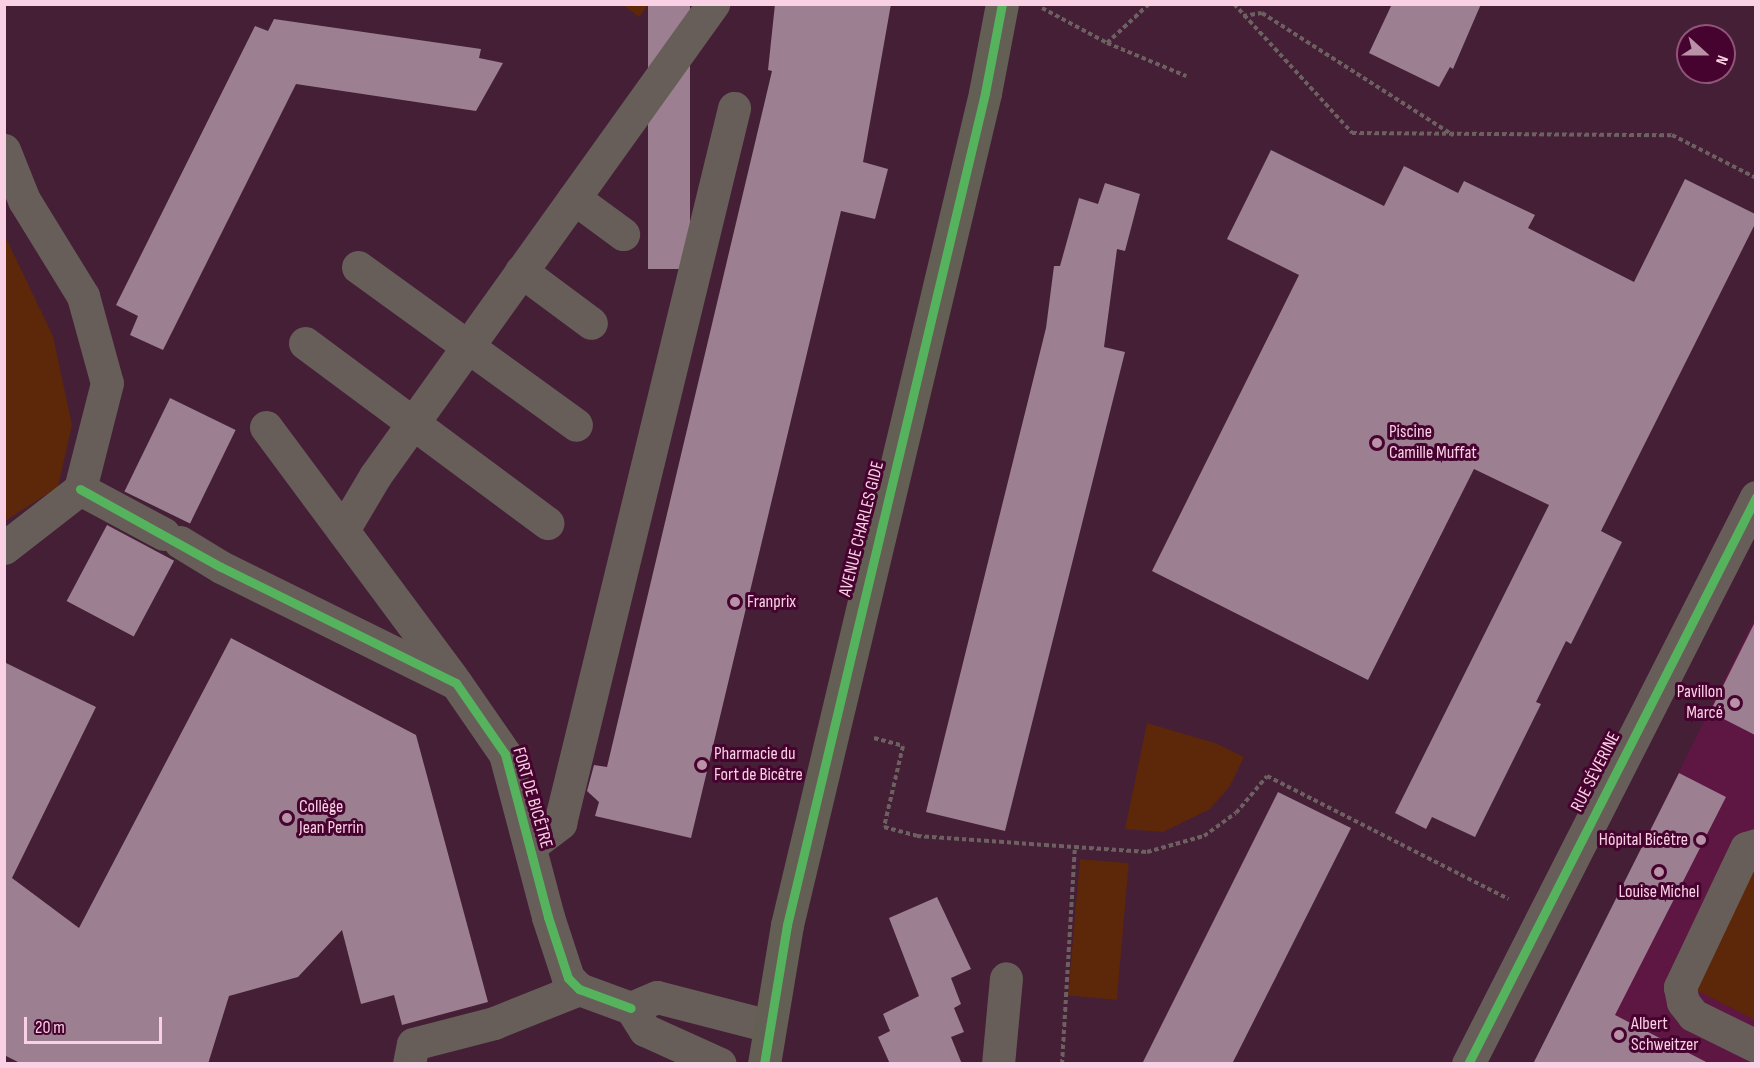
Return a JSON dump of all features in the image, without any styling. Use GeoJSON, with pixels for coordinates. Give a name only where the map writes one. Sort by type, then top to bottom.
{"type":"FeatureCollection","features":[{"type":"Feature","properties":{"kind":"main road","name":"AVENUE CHARLES GIDE"},"geometry":{"type":"LineString","coordinates":[[764,1064],[787,925],[831,727],[982,105],[1002,4]]}},
{"type":"Feature","properties":{"kind":"street"},"geometry":{"type":"LineString","coordinates":[[343,530],[412,424],[713,4]]}},
{"type":"Feature","properties":{"kind":"street"},"geometry":{"type":"LineString","coordinates":[[530,846],[560,823],[734,108]]}},
{"type":"Feature","properties":{"kind":"street"},"geometry":{"type":"LineString","coordinates":[[4,150],[24,200],[82,296],[107,383],[80,489],[4,548]]}},
{"type":"Feature","properties":{"kind":"street"},"geometry":{"type":"LineString","coordinates":[[574,198],[623,234]]}},
{"type":"Feature","properties":{"kind":"street"},"geometry":{"type":"LineString","coordinates":[[358,267],[576,425]]}},
{"type":"Feature","properties":{"kind":"street"},"geometry":{"type":"LineString","coordinates":[[521,271],[591,323]]}},
{"type":"Feature","properties":{"kind":"street"},"geometry":{"type":"LineString","coordinates":[[305,343],[548,523]]}},
{"type":"Feature","properties":{"kind":"street"},"geometry":{"type":"LineString","coordinates":[[266,427],[456,682]]}},
{"type":"Feature","properties":{"kind":"street","name":"FORT DE BICÊTRE"},"geometry":{"type":"LineString","coordinates":[[80,489],[221,567],[456,682],[505,754],[562,965],[579,989]]}},
{"type":"Feature","properties":{"kind":"street","name":"RUE SÉVERINE"},"geometry":{"type":"LineString","coordinates":[[1468,1064],[1541,915],[1755,497]]}},
{"type":"Feature","properties":{"kind":"street"},"geometry":{"type":"LineString","coordinates":[[1755,845],[1746,848],[1680,987],[1683,1002],[1693,1015],[1755,1046]]}},
{"type":"Feature","properties":{"kind":"street"},"geometry":{"type":"LineString","coordinates":[[998,1064],[1006,978]]}},
{"type":"Feature","properties":{"kind":"street"},"geometry":{"type":"LineString","coordinates":[[409,1064],[413,1044],[494,1023],[579,989],[631,1008],[645,1030],[720,1064]]}},
{"type":"Feature","properties":{"kind":"street"},"geometry":{"type":"LineString","coordinates":[[631,1008],[657,997],[769,1026]]}},
{"type":"Feature","properties":{"kind":"path"},"geometry":{"type":"LineString","coordinates":[[1035,4],[1107,43],[1186,76]]}},
{"type":"Feature","properties":{"kind":"path"},"geometry":{"type":"LineString","coordinates":[[1107,43],[1149,4]]}},
{"type":"Feature","properties":{"kind":"path"},"geometry":{"type":"LineString","coordinates":[[1234,4],[1352,133],[1454,136],[1672,135],[1755,178]]}},
{"type":"Feature","properties":{"kind":"path"},"geometry":{"type":"LineString","coordinates":[[1243,16],[1262,13],[1454,136]]}},
{"type":"Feature","properties":{"kind":"path"},"geometry":{"type":"LineString","coordinates":[[831,727],[903,746],[884,827],[917,836],[1148,852],[1186,844],[1204,836],[1236,813],[1267,776],[1541,915]]}},
{"type":"Feature","properties":{"kind":"path"},"geometry":{"type":"LineString","coordinates":[[1062,1064],[1075,848]]}},
{"type":"Feature","properties":{"kind":"shaded area"},"geometry":{"type":"Polygon","coordinates":[[[623,5],[648,5],[639,17],[623,5]]]}},
{"type":"Feature","properties":{"kind":"shaded area"},"geometry":{"type":"Polygon","coordinates":[[[4,234],[53,336],[72,425],[58,487],[5,521],[4,234]]]}},
{"type":"Feature","properties":{"kind":"shaded area","name":"Hôpital Bicêtre"},"geometry":{"type":"Polygon","coordinates":[[[1755,617],[1755,1063],[1536,1063],[1755,617]]]}},
{"type":"Feature","properties":{"kind":"shaded area"},"geometry":{"type":"Polygon","coordinates":[[[1147,723],[1215,743],[1244,757],[1230,786],[1210,809],[1163,832],[1125,829],[1147,723]]]}},
{"type":"Feature","properties":{"kind":"shaded area"},"geometry":{"type":"Polygon","coordinates":[[[1080,859],[1129,863],[1117,1000],[1068,995],[1080,859]]]}},
{"type":"Feature","properties":{"kind":"shaded area"},"geometry":{"type":"Polygon","coordinates":[[[1755,867],[1755,1020],[1694,989],[1755,867]]]}},
{"type":"Feature","properties":{"kind":"building"},"geometry":{"type":"Polygon","coordinates":[[[648,4],[690,4],[690,269],[648,269],[648,4]]]}},
{"type":"Feature","properties":{"kind":"building"},"geometry":{"type":"Polygon","coordinates":[[[775,4],[891,4],[863,162],[888,169],[875,219],[841,211],[691,838],[595,816],[599,802],[587,791],[594,765],[607,767],[772,71],[768,70],[775,4]]]}},
{"type":"Feature","properties":{"kind":"building"},"geometry":{"type":"Polygon","coordinates":[[[1392,4],[1481,4],[1453,69],[1450,67],[1439,87],[1369,53],[1392,4]]]}},
{"type":"Feature","properties":{"kind":"building"},"geometry":{"type":"Polygon","coordinates":[[[274,19],[481,49],[479,58],[503,63],[476,111],[296,84],[163,350],[130,335],[138,316],[116,305],[255,26],[268,31],[274,19]]]}},
{"type":"Feature","properties":{"kind":"building"},"geometry":{"type":"Polygon","coordinates":[[[1271,150],[1384,206],[1404,166],[1458,193],[1464,181],[1535,215],[1528,228],[1634,282],[1685,179],[1755,214],[1755,224],[1601,531],[1622,542],[1571,644],[1566,641],[1536,702],[1541,704],[1475,837],[1432,817],[1426,829],[1395,813],[1549,505],[1474,469],[1368,680],[1152,571],[1299,275],[1227,239],[1271,150]]]}},
{"type":"Feature","properties":{"kind":"building"},"geometry":{"type":"Polygon","coordinates":[[[1105,183],[1140,194],[1125,251],[1117,249],[1104,347],[1125,352],[1005,831],[926,812],[1046,328],[1054,266],[1060,266],[1079,198],[1098,204],[1105,183]]]}},
{"type":"Feature","properties":{"kind":"building"},"geometry":{"type":"Polygon","coordinates":[[[170,398],[236,430],[190,523],[124,491],[170,398]]]}},
{"type":"Feature","properties":{"kind":"building"},"geometry":{"type":"Polygon","coordinates":[[[107,525],[174,561],[134,637],[67,601],[107,525]]]}},
{"type":"Feature","properties":{"kind":"building"},"geometry":{"type":"Polygon","coordinates":[[[1755,622],[1755,735],[1710,712],[1755,622]]]}},
{"type":"Feature","properties":{"kind":"building","name":"Collège Jean Perrin"},"geometry":{"type":"Polygon","coordinates":[[[231,638],[416,735],[488,1002],[402,1025],[394,995],[361,1004],[342,930],[298,977],[229,996],[208,1064],[22,1064],[4,1055],[4,662],[96,707],[12,878],[79,928],[231,638]]]}},
{"type":"Feature","properties":{"kind":"building","name":"Louise Michel"},"geometry":{"type":"Polygon","coordinates":[[[1679,773],[1726,797],[1615,1015],[1710,1064],[1533,1064],[1679,773]]]}},
{"type":"Feature","properties":{"kind":"building"},"geometry":{"type":"Polygon","coordinates":[[[1278,792],[1351,828],[1232,1064],[1142,1064],[1278,792]]]}},
{"type":"Feature","properties":{"kind":"building"},"geometry":{"type":"Polygon","coordinates":[[[937,897],[971,969],[951,978],[961,1004],[954,1008],[964,1032],[951,1037],[962,1064],[890,1064],[878,1037],[890,1031],[883,1014],[919,996],[889,918],[937,897]]]}},
{"type":"Feature","properties":{"kind":"cycle path"},"geometry":{"type":"LineString","coordinates":[[764,1064],[787,925],[985,93],[1002,4]]}},
{"type":"Feature","properties":{"kind":"cycle path"},"geometry":{"type":"LineString","coordinates":[[80,489],[221,567],[456,683],[505,754],[548,917],[568,978],[579,989],[631,1008]]}},
{"type":"Feature","properties":{"kind":"cycle path"},"geometry":{"type":"LineString","coordinates":[[1468,1064],[1756,497]]}},
{"type":"Feature","properties":{"kind":"place","name":"Piscine Camille Muffat"},"geometry":{"type":"Point","coordinates":[1377,443]}},
{"type":"Feature","properties":{"kind":"place","name":"Franprix"},"geometry":{"type":"Point","coordinates":[735,602]}},
{"type":"Feature","properties":{"kind":"place","name":"Pavillon Marcé"},"geometry":{"type":"Point","coordinates":[1735,703]}},
{"type":"Feature","properties":{"kind":"place","name":"Pharmacie du Fort de Bicêtre"},"geometry":{"type":"Point","coordinates":[702,765]}},
{"type":"Feature","properties":{"kind":"place","name":"Collège Jean Perrin"},"geometry":{"type":"Point","coordinates":[287,818]}},
{"type":"Feature","properties":{"kind":"place","name":"Hôpital Bicêtre"},"geometry":{"type":"Point","coordinates":[1701,840]}},
{"type":"Feature","properties":{"kind":"place","name":"Louise Michel"},"geometry":{"type":"Point","coordinates":[1659,872]}},
{"type":"Feature","properties":{"kind":"place","name":"Albert Schweitzer"},"geometry":{"type":"Point","coordinates":[1619,1035]}}]}
